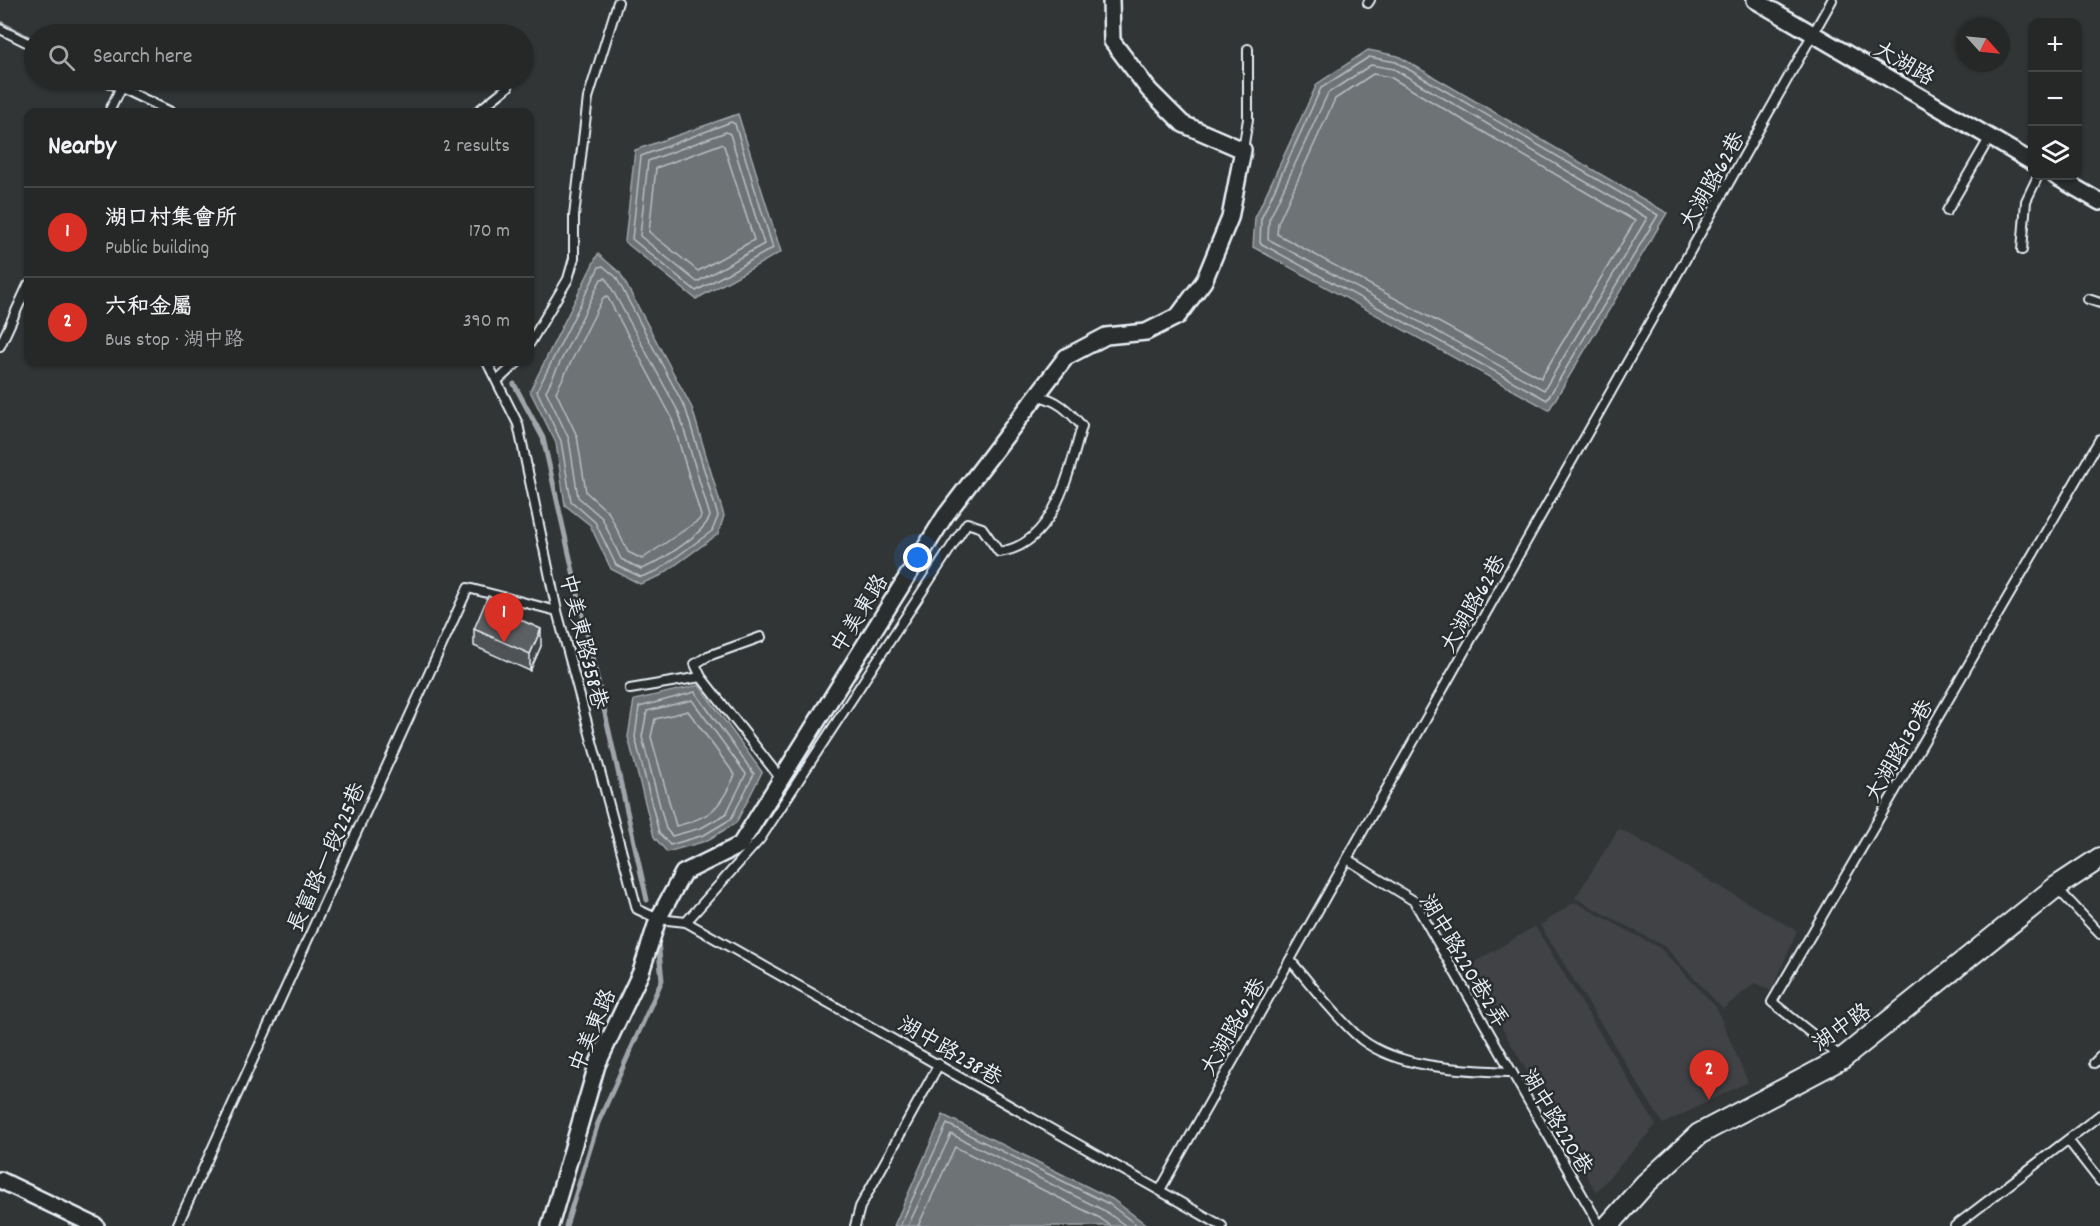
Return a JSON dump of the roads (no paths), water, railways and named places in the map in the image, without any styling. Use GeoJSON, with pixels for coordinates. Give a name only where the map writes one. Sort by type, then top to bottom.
{"type":"FeatureCollection","features":[{"type":"Feature","properties":{"kind":"street"},"geometry":{"type":"LineString","coordinates":[[1111,0],[1112,41],[1149,90],[1183,124],[1243,150]]}},
{"type":"Feature","properties":{"kind":"street","name":"大湖路"},"geometry":{"type":"LineString","coordinates":[[1755,0],[2028,160]]}},
{"type":"Feature","properties":{"kind":"street","name":"中美東路"},"geometry":{"type":"LineString","coordinates":[[550,1226],[597,1065],[641,972],[658,920],[683,873],[740,845],[945,516],[1066,357],[1106,336],[1146,332],[1178,316],[1203,281],[1230,218],[1243,150]]}},
{"type":"Feature","properties":{"kind":"street"},"geometry":{"type":"LineString","coordinates":[[2062,180],[2100,202]]}},
{"type":"Feature","properties":{"kind":"street","name":"湖中路"},"geometry":{"type":"LineString","coordinates":[[1608,1226],[1645,1184],[1699,1134],[1843,1058],[2056,887],[2100,858]]}},
{"type":"Feature","properties":{"kind":"street"},"geometry":{"type":"LineString","coordinates":[[0,1180],[96,1226]]}},
{"type":"Feature","properties":{"kind":"lane","name":"大湖路62巷"},"geometry":{"type":"LineString","coordinates":[[1160,1190],[1832,0]]}},
{"type":"Feature","properties":{"kind":"lane"},"geometry":{"type":"LineString","coordinates":[[534,336],[568,279],[574,258],[574,216],[588,98],[619,1]]}},
{"type":"Feature","properties":{"kind":"lane"},"geometry":{"type":"LineString","coordinates":[[0,29],[24,41]]}},
{"type":"Feature","properties":{"kind":"lane"},"geometry":{"type":"LineString","coordinates":[[1243,150],[1248,119],[1248,50]]}},
{"type":"Feature","properties":{"kind":"lane"},"geometry":{"type":"LineString","coordinates":[[111,108],[120,90]]}},
{"type":"Feature","properties":{"kind":"lane"},"geometry":{"type":"LineString","coordinates":[[127,90],[163,108]]}},
{"type":"Feature","properties":{"kind":"lane"},"geometry":{"type":"LineString","coordinates":[[482,108],[504,90]]}},
{"type":"Feature","properties":{"kind":"lane"},"geometry":{"type":"LineString","coordinates":[[1947,211],[1990,137]]}},
{"type":"Feature","properties":{"kind":"lane"},"geometry":{"type":"LineString","coordinates":[[2022,250],[2026,201],[2036,180]]}},
{"type":"Feature","properties":{"kind":"lane"},"geometry":{"type":"LineString","coordinates":[[0,346],[24,294]]}},
{"type":"Feature","properties":{"kind":"lane"},"geometry":{"type":"LineString","coordinates":[[2088,299],[2100,303]]}},
{"type":"Feature","properties":{"kind":"lane","name":"中美東路358巷"},"geometry":{"type":"LineString","coordinates":[[489,366],[518,424],[557,611],[637,909],[658,920]]}},
{"type":"Feature","properties":{"kind":"lane"},"geometry":{"type":"LineString","coordinates":[[498,380],[514,366]]}},
{"type":"Feature","properties":{"kind":"lane"},"geometry":{"type":"LineString","coordinates":[[686,922],[760,838],[967,523],[982,528],[999,552],[1015,550],[1045,525],[1066,480],[1082,426],[1066,408],[1049,398],[1035,396]]}},
{"type":"Feature","properties":{"kind":"lane","name":"大湖路130巷"},"geometry":{"type":"LineString","coordinates":[[1843,1058],[1772,1002],[2100,439]]}},
{"type":"Feature","properties":{"kind":"lane","name":"長富路一段225巷"},"geometry":{"type":"LineString","coordinates":[[177,1226],[468,588],[557,611]]}},
{"type":"Feature","properties":{"kind":"lane"},"geometry":{"type":"LineString","coordinates":[[761,637],[708,656],[695,664],[701,677],[782,780]]}},
{"type":"Feature","properties":{"kind":"lane"},"geometry":{"type":"LineString","coordinates":[[630,689],[701,677]]}},
{"type":"Feature","properties":{"kind":"lane","name":"湖中路220巷2弄"},"geometry":{"type":"LineString","coordinates":[[1347,859],[1414,901],[1511,1072]]}},
{"type":"Feature","properties":{"kind":"lane"},"geometry":{"type":"LineString","coordinates":[[2056,887],[2100,934]]}},
{"type":"Feature","properties":{"kind":"lane","name":"湖中路238巷"},"geometry":{"type":"LineString","coordinates":[[658,920],[686,922],[1222,1226]]}},
{"type":"Feature","properties":{"kind":"lane","name":"湖中路220巷"},"geometry":{"type":"LineString","coordinates":[[1290,960],[1361,1039],[1390,1054],[1443,1069],[1511,1072],[1600,1226]]}},
{"type":"Feature","properties":{"kind":"lane"},"geometry":{"type":"LineString","coordinates":[[2094,1064],[2100,1057]]}},
{"type":"Feature","properties":{"kind":"lane"},"geometry":{"type":"LineString","coordinates":[[855,1226],[860,1207],[939,1064]]}},
{"type":"Feature","properties":{"kind":"lane"},"geometry":{"type":"LineString","coordinates":[[1955,1226],[2100,1115]]}},
{"type":"Feature","properties":{"kind":"lane"},"geometry":{"type":"LineString","coordinates":[[2068,1140],[2100,1181]]}},
{"type":"Feature","properties":{"kind":"water"},"geometry":{"type":"Polygon","coordinates":[[[1368,50],[1398,56],[1667,213],[1549,410],[1253,247],[1255,218],[1317,84],[1368,50]]]}},
{"type":"Feature","properties":{"kind":"water"},"geometry":{"type":"Polygon","coordinates":[[[738,114],[781,252],[696,299],[625,242],[635,150],[738,114]]]}},
{"type":"Feature","properties":{"kind":"water"},"geometry":{"type":"Polygon","coordinates":[[[598,254],[620,273],[692,408],[724,516],[718,534],[660,576],[640,584],[611,569],[590,525],[565,505],[556,443],[530,391],[598,254]]]}},
{"type":"Feature","properties":{"kind":"water"},"geometry":{"type":"Polygon","coordinates":[[[699,685],[762,772],[736,823],[706,841],[667,852],[654,837],[628,737],[634,700],[699,685]]]}},
{"type":"Feature","properties":{"kind":"water"},"geometry":{"type":"Polygon","coordinates":[[[943,1115],[1112,1199],[1148,1226],[894,1226],[943,1115]]]}},
{"type":"Feature","properties":{"kind":"waterway"},"geometry":{"type":"LineString","coordinates":[[0,23],[24,36]]}},
{"type":"Feature","properties":{"kind":"waterway"},"geometry":{"type":"LineString","coordinates":[[514,384],[543,438],[647,900]]}},
{"type":"Feature","properties":{"kind":"waterway"},"geometry":{"type":"LineString","coordinates":[[566,1226],[598,1123],[662,980],[658,942]]}},
{"type":"Feature","properties":{"kind":"place","name":"湖口村集會所"},"geometry":{"type":"Point","coordinates":[504,643]}},
{"type":"Feature","properties":{"kind":"place","name":"六和金屬"},"geometry":{"type":"Point","coordinates":[1709,1100]}}]}
